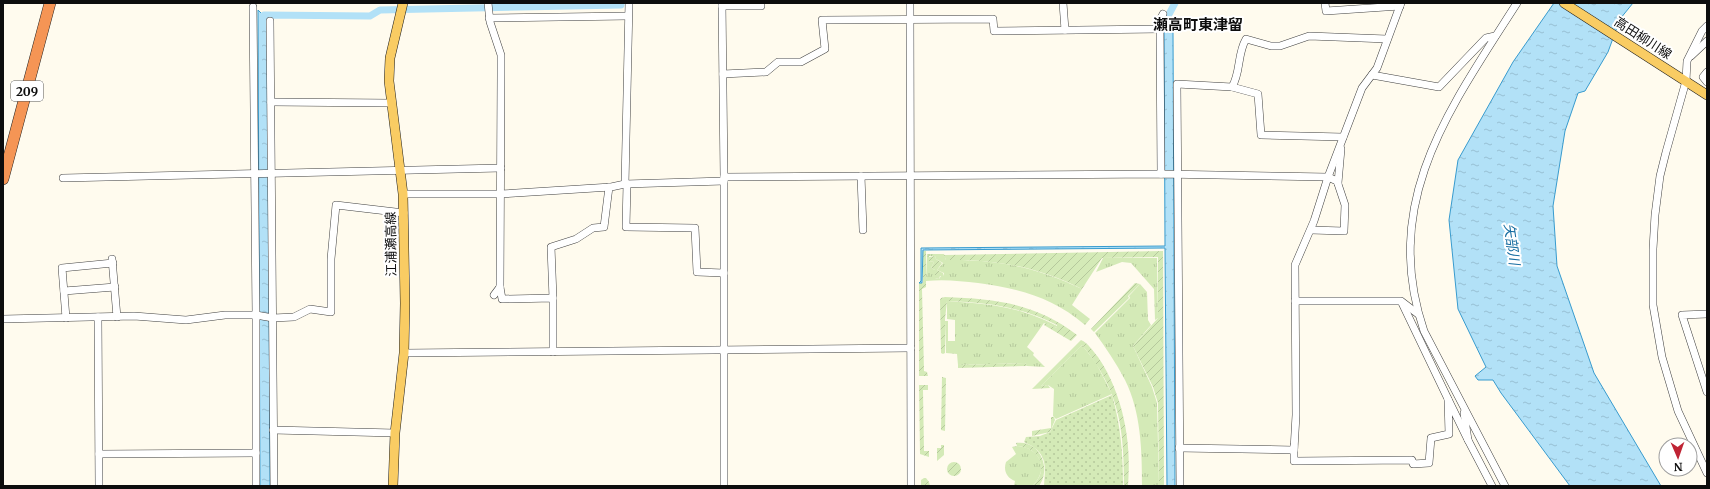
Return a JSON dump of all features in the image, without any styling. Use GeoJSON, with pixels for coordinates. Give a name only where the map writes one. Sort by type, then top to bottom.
{"type":"FeatureCollection","features":[{"type":"Feature","properties":{"kind":"highway","name":"209"},"geometry":{"type":"LineString","coordinates":[[4,174],[50,3]]}},
{"type":"Feature","properties":{"kind":"main road","name":"江浦瀬高線"},"geometry":{"type":"LineString","coordinates":[[393,486],[395,433],[404,353],[406,304],[403,194],[389,81],[390,58],[404,3]]}},
{"type":"Feature","properties":{"kind":"main road","name":"高田柳川線"},"geometry":{"type":"LineString","coordinates":[[1564,3],[1707,95]]}},
{"type":"Feature","properties":{"kind":"street"},"geometry":{"type":"LineString","coordinates":[[488,3],[490,20],[501,55],[500,287],[502,298],[552,298]]}},
{"type":"Feature","properties":{"kind":"street"},"geometry":{"type":"LineString","coordinates":[[629,3],[626,227],[695,228],[696,272],[724,273]]}},
{"type":"Feature","properties":{"kind":"street"},"geometry":{"type":"LineString","coordinates":[[910,3],[911,486]]}},
{"type":"Feature","properties":{"kind":"street"},"geometry":{"type":"LineString","coordinates":[[1062,3],[1065,30]]}},
{"type":"Feature","properties":{"kind":"street"},"geometry":{"type":"LineString","coordinates":[[1325,3],[1326,11],[1400,4],[1376,68],[1364,86],[1342,140],[1296,265],[1296,415],[1294,460],[1412,460],[1413,464],[1429,463],[1431,438],[1449,434],[1448,399]]}},
{"type":"Feature","properties":{"kind":"street"},"geometry":{"type":"LineString","coordinates":[[1505,486],[1424,331],[1418,314],[1410,276],[1409,238],[1415,200],[1432,152],[1450,111],[1495,36],[1517,3]]}},
{"type":"Feature","properties":{"kind":"street"},"geometry":{"type":"LineString","coordinates":[[724,486],[724,179],[722,5],[762,6]]}},
{"type":"Feature","properties":{"kind":"street"},"geometry":{"type":"LineString","coordinates":[[253,7],[256,486]]}},
{"type":"Feature","properties":{"kind":"street"},"geometry":{"type":"LineString","coordinates":[[1161,174],[1160,20],[1163,14]]}},
{"type":"Feature","properties":{"kind":"street"},"geometry":{"type":"LineString","coordinates":[[490,20],[628,16]]}},
{"type":"Feature","properties":{"kind":"street"},"geometry":{"type":"LineString","coordinates":[[723,74],[766,72],[778,62],[801,62],[825,49],[822,20],[993,19],[994,31],[1160,29]]}},
{"type":"Feature","properties":{"kind":"street"},"geometry":{"type":"LineString","coordinates":[[270,21],[274,486]]}},
{"type":"Feature","properties":{"kind":"street"},"geometry":{"type":"LineString","coordinates":[[1707,26],[1702,31],[1687,61],[1686,81],[1660,176],[1655,214],[1653,249],[1653,305],[1662,357],[1671,391],[1682,422],[1707,472]]}},
{"type":"Feature","properties":{"kind":"street"},"geometry":{"type":"LineString","coordinates":[[1232,87],[1236,77],[1240,48],[1246,39],[1271,46],[1280,46],[1309,36],[1387,38]]}},
{"type":"Feature","properties":{"kind":"street"},"geometry":{"type":"LineString","coordinates":[[1372,75],[1439,87],[1486,38],[1495,36]]}},
{"type":"Feature","properties":{"kind":"street"},"geometry":{"type":"LineString","coordinates":[[1687,61],[1707,41]]}},
{"type":"Feature","properties":{"kind":"street"},"geometry":{"type":"LineString","coordinates":[[1707,72],[1703,77],[1707,82]]}},
{"type":"Feature","properties":{"kind":"street"},"geometry":{"type":"LineString","coordinates":[[1180,486],[1178,84],[1232,87],[1258,94],[1261,135],[1342,140]]}},
{"type":"Feature","properties":{"kind":"street"},"geometry":{"type":"LineString","coordinates":[[271,102],[391,103]]}},
{"type":"Feature","properties":{"kind":"street"},"geometry":{"type":"LineString","coordinates":[[1310,230],[1344,231],[1345,205],[1338,183],[1342,140]]}},
{"type":"Feature","properties":{"kind":"street"},"geometry":{"type":"LineString","coordinates":[[63,178],[501,168]]}},
{"type":"Feature","properties":{"kind":"street"},"geometry":{"type":"LineString","coordinates":[[403,194],[501,194],[610,187],[626,184],[724,179],[861,176],[1178,174],[1328,177],[1337,180],[1338,183]]}},
{"type":"Feature","properties":{"kind":"street"},"geometry":{"type":"LineString","coordinates":[[861,176],[864,230]]}},
{"type":"Feature","properties":{"kind":"street"},"geometry":{"type":"LineString","coordinates":[[553,352],[550,247],[576,240],[593,228],[604,227],[610,187]]}},
{"type":"Feature","properties":{"kind":"street"},"geometry":{"type":"LineString","coordinates":[[3,319],[117,317],[186,320],[225,316],[256,315],[273,318],[294,317],[310,309],[331,312],[331,259],[336,205],[404,213]]}},
{"type":"Feature","properties":{"kind":"street"},"geometry":{"type":"LineString","coordinates":[[66,318],[62,268],[113,261],[117,317]]}},
{"type":"Feature","properties":{"kind":"street"},"geometry":{"type":"LineString","coordinates":[[64,291],[115,287]]}},
{"type":"Feature","properties":{"kind":"street"},"geometry":{"type":"LineString","coordinates":[[494,295],[500,287]]}},
{"type":"Feature","properties":{"kind":"street"},"geometry":{"type":"LineString","coordinates":[[1295,302],[1401,301],[1418,314]]}},
{"type":"Feature","properties":{"kind":"street"},"geometry":{"type":"LineString","coordinates":[[1401,301],[1468,440],[1492,486]]}},
{"type":"Feature","properties":{"kind":"street"},"geometry":{"type":"LineString","coordinates":[[1707,314],[1682,315],[1707,392]]}},
{"type":"Feature","properties":{"kind":"street"},"geometry":{"type":"LineString","coordinates":[[98,317],[99,486]]}},
{"type":"Feature","properties":{"kind":"street"},"geometry":{"type":"LineString","coordinates":[[404,353],[911,348]]}},
{"type":"Feature","properties":{"kind":"street"},"geometry":{"type":"LineString","coordinates":[[1463,406],[1468,440]]}},
{"type":"Feature","properties":{"kind":"street"},"geometry":{"type":"LineString","coordinates":[[273,430],[395,433]]}},
{"type":"Feature","properties":{"kind":"street"},"geometry":{"type":"LineString","coordinates":[[1179,448],[1294,450],[1294,446]]}},
{"type":"Feature","properties":{"kind":"street"},"geometry":{"type":"LineString","coordinates":[[99,454],[256,453]]}},
{"type":"Feature","properties":{"kind":"green space"},"geometry":{"type":"Polygon","coordinates":[[[923,251],[926,251],[926,287],[922,289],[924,371],[927,372],[928,376],[919,376],[919,283],[923,283],[923,251]]]}},
{"type":"Feature","properties":{"kind":"green space"},"geometry":{"type":"Polygon","coordinates":[[[1163,251],[1164,486],[1159,486],[1158,403],[1153,387],[1133,346],[1158,318],[1158,257],[1102,258],[1082,289],[1066,281],[1033,270],[982,261],[946,260],[944,255],[1163,251]]]}},
{"type":"Feature","properties":{"kind":"green space"},"geometry":{"type":"Polygon","coordinates":[[[927,254],[944,254],[946,260],[982,261],[1016,266],[1049,275],[1082,289],[1072,305],[1090,319],[1085,325],[1073,315],[1048,301],[1008,288],[959,281],[926,281],[927,254]],[[929,256],[929,261],[934,262],[931,268],[935,270],[935,278],[939,279],[944,273],[937,270],[943,263],[936,259],[935,256],[929,256]]]}},
{"type":"Feature","properties":{"kind":"green space"},"geometry":{"type":"Polygon","coordinates":[[[935,256],[936,259],[942,263],[937,270],[943,273],[943,276],[940,276],[939,279],[935,278],[935,270],[931,268],[934,262],[929,261],[929,257],[935,256]]]}},
{"type":"Feature","properties":{"kind":"green space"},"geometry":{"type":"Polygon","coordinates":[[[1103,258],[1157,258],[1158,318],[1155,320],[1154,289],[1131,263],[1122,262],[1096,272],[1103,258]]]}},
{"type":"Feature","properties":{"kind":"green space"},"geometry":{"type":"Polygon","coordinates":[[[1135,283],[1140,284],[1128,296],[1129,298],[1094,332],[1091,329],[1135,283]]]}},
{"type":"Feature","properties":{"kind":"green space"},"geometry":{"type":"Polygon","coordinates":[[[1140,284],[1147,292],[1148,320],[1151,325],[1133,346],[1152,387],[1157,403],[1159,486],[1142,486],[1140,432],[1134,405],[1122,374],[1095,333],[1130,298],[1129,296],[1140,284]]]}},
{"type":"Feature","properties":{"kind":"green space"},"geometry":{"type":"Polygon","coordinates":[[[945,297],[998,301],[1030,309],[1062,324],[1077,335],[1071,341],[1044,325],[1045,323],[1057,328],[1057,325],[1017,310],[990,304],[947,301],[945,319],[945,353],[943,354],[941,353],[940,300],[941,298],[945,297]]]}},
{"type":"Feature","properties":{"kind":"green space"},"geometry":{"type":"Polygon","coordinates":[[[947,301],[1003,307],[1029,314],[1057,326],[1057,328],[1044,323],[1027,347],[1045,367],[1027,366],[1025,363],[958,365],[957,354],[946,353],[945,321],[948,321],[948,341],[955,341],[955,320],[947,319],[947,301]]]}},
{"type":"Feature","properties":{"kind":"green space"},"geometry":{"type":"Polygon","coordinates":[[[1081,340],[1088,345],[1107,371],[1120,402],[1129,452],[1128,486],[1124,486],[1121,428],[1112,395],[1105,378],[1082,345],[1041,386],[1048,385],[1050,388],[1032,389],[1081,340]]]}},
{"type":"Feature","properties":{"kind":"green space"},"geometry":{"type":"Polygon","coordinates":[[[1082,345],[1096,363],[1112,394],[1056,419],[1053,416],[1054,389],[1048,385],[1041,386],[1082,345]]]}},
{"type":"Feature","properties":{"kind":"green space"},"geometry":{"type":"Polygon","coordinates":[[[1025,363],[1027,366],[958,368],[958,365],[1025,363]]]}},
{"type":"Feature","properties":{"kind":"green space"},"geometry":{"type":"Polygon","coordinates":[[[942,377],[946,378],[945,431],[941,430],[942,377]]]}},
{"type":"Feature","properties":{"kind":"green space"},"geometry":{"type":"Polygon","coordinates":[[[919,385],[928,385],[928,390],[923,390],[924,451],[929,451],[929,457],[920,454],[919,385]]]}},
{"type":"Feature","properties":{"kind":"green space"},"geometry":{"type":"Polygon","coordinates":[[[1112,395],[1118,418],[1121,440],[1123,486],[1044,486],[1045,465],[1037,450],[1024,442],[1026,437],[1040,436],[1050,432],[1056,420],[1112,395]]]}},
{"type":"Feature","properties":{"kind":"green space"},"geometry":{"type":"Polygon","coordinates":[[[1051,417],[1054,417],[1055,420],[1050,432],[1032,436],[1032,431],[1051,428],[1051,417]]]}},
{"type":"Feature","properties":{"kind":"green space"},"geometry":{"type":"Polygon","coordinates":[[[1016,443],[1024,443],[1032,446],[1037,450],[1041,457],[1044,464],[1044,472],[1043,479],[1039,486],[1032,486],[1040,474],[1041,467],[1037,455],[1025,447],[1017,446],[1016,443]]]}},
{"type":"Feature","properties":{"kind":"green space"},"geometry":{"type":"Polygon","coordinates":[[[941,445],[944,445],[944,455],[937,461],[937,448],[941,448],[941,445]]]}},
{"type":"Feature","properties":{"kind":"green space"},"geometry":{"type":"Polygon","coordinates":[[[1017,446],[1032,450],[1040,460],[1040,473],[1032,486],[1014,486],[1015,481],[1006,474],[1006,462],[1016,454],[1012,447],[1017,446]]]}},
{"type":"Feature","properties":{"kind":"green space"},"geometry":{"type":"Polygon","coordinates":[[[954,462],[959,464],[961,469],[959,474],[954,476],[949,474],[947,469],[949,464],[954,462]]]}},
{"type":"Feature","properties":{"kind":"green space"},"geometry":{"type":"Polygon","coordinates":[[[926,478],[929,482],[930,486],[921,486],[921,480],[926,478]]]}},
{"type":"Feature","properties":{"kind":"water","name":"矢部川"},"geometry":{"type":"Polygon","coordinates":[[[1554,3],[1633,3],[1620,19],[1608,52],[1585,91],[1578,93],[1565,131],[1553,206],[1557,266],[1594,373],[1661,486],[1570,486],[1493,380],[1478,380],[1475,376],[1486,367],[1458,309],[1449,220],[1458,160],[1513,62],[1554,3]]]}},
{"type":"Feature","properties":{"kind":"water"},"geometry":{"type":"Polygon","coordinates":[[[258,10],[268,20],[270,486],[260,486],[258,10]]]}},
{"type":"Feature","properties":{"kind":"water"},"geometry":{"type":"Polygon","coordinates":[[[1168,12],[1171,13],[1173,32],[1175,486],[1167,486],[1165,248],[923,250],[922,283],[919,283],[921,281],[921,248],[1165,246],[1164,22],[1168,12]]]}},
{"type":"Feature","properties":{"kind":"waterway"},"geometry":{"type":"LineString","coordinates":[[264,26],[264,15],[370,16],[380,10],[621,5],[621,3]]}},
{"type":"Feature","properties":{"kind":"waterway"},"geometry":{"type":"LineString","coordinates":[[1167,22],[1167,18],[1175,3]]}},
{"type":"Feature","properties":{"kind":"district","name":"瀬高町東津留"},"geometry":{"type":"Point","coordinates":[1198,24]}}]}
